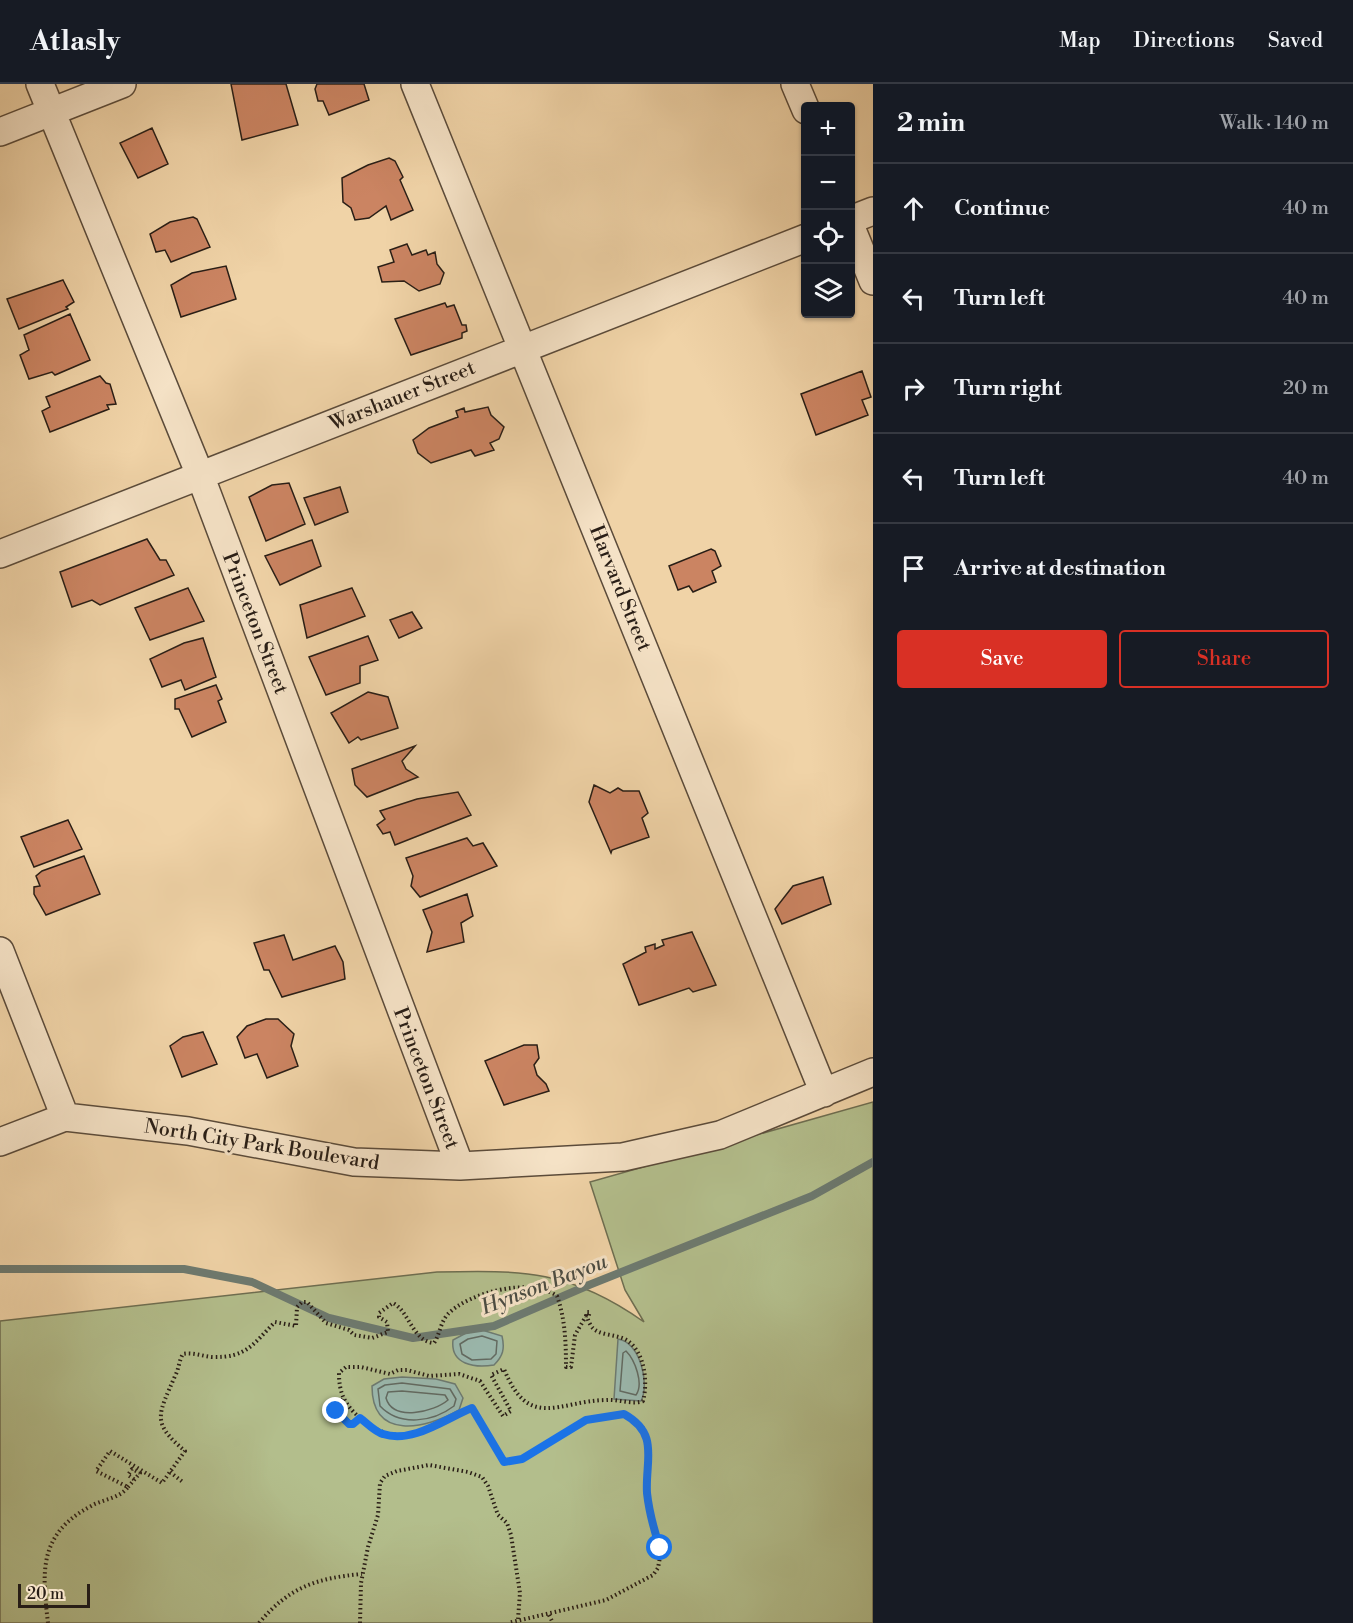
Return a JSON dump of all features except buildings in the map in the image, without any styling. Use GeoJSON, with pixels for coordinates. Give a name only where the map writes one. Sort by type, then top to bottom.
{"type":"FeatureCollection","features":[{"type":"Feature","properties":{"kind":"street","name":"Princeton Street"},"geometry":{"type":"LineString","coordinates":[[40,84],[200,475],[460,1166]]}},
{"type":"Feature","properties":{"kind":"street"},"geometry":{"type":"LineString","coordinates":[[0,132],[122,84]]}},
{"type":"Feature","properties":{"kind":"street","name":"Harvard Street"},"geometry":{"type":"LineString","coordinates":[[415,84],[824,1093]]}},
{"type":"Feature","properties":{"kind":"street"},"geometry":{"type":"LineString","coordinates":[[795,84],[803,102]]}},
{"type":"Feature","properties":{"kind":"street"},"geometry":{"type":"LineString","coordinates":[[855,218],[873,211]]}},
{"type":"Feature","properties":{"kind":"street"},"geometry":{"type":"LineString","coordinates":[[855,237],[873,281]]}},
{"type":"Feature","properties":{"kind":"street","name":"Warshauer Street"},"geometry":{"type":"LineString","coordinates":[[0,554],[801,240]]}},
{"type":"Feature","properties":{"kind":"street"},"geometry":{"type":"LineString","coordinates":[[0,951],[65,1117]]}},
{"type":"Feature","properties":{"kind":"street","name":"North City Park Boulevard"},"geometry":{"type":"LineString","coordinates":[[0,1142],[65,1117],[188,1131],[354,1162],[460,1166],[623,1157],[720,1135],[873,1072]]}},
{"type":"Feature","properties":{"kind":"path"},"geometry":{"type":"LineString","coordinates":[[128,1487],[96,1470],[110,1451],[162,1483],[185,1451],[165,1434],[160,1420],[167,1394],[183,1354],[214,1357],[237,1355],[259,1342],[275,1322],[296,1326],[297,1307],[302,1302],[307,1302],[326,1323],[349,1330],[354,1335],[372,1338],[388,1332],[387,1322],[379,1317],[379,1313],[393,1303],[402,1309],[419,1335],[428,1343],[434,1343],[443,1320],[450,1312],[476,1298],[498,1289],[545,1290],[557,1296],[559,1310],[564,1318],[566,1367],[571,1367],[575,1335],[587,1316],[590,1324],[602,1333],[619,1336],[634,1347],[648,1386],[643,1401],[604,1400],[558,1408],[534,1406],[523,1402],[516,1394],[504,1369],[491,1375],[511,1411],[503,1416],[480,1381],[459,1374],[429,1376],[407,1370],[390,1374],[361,1367],[346,1367],[339,1373],[339,1387],[343,1399],[360,1418],[382,1434],[408,1434],[433,1428],[472,1408],[504,1462],[522,1459],[586,1420],[624,1414],[637,1420],[642,1426],[649,1445],[647,1492],[660,1548],[658,1568],[653,1575],[606,1600],[508,1623]]}},
{"type":"Feature","properties":{"kind":"path"},"geometry":{"type":"LineString","coordinates":[[343,1399],[336,1411],[349,1424],[353,1424],[360,1418]]}},
{"type":"Feature","properties":{"kind":"path"},"geometry":{"type":"LineString","coordinates":[[360,1623],[362,1574],[378,1515],[380,1483],[386,1476],[429,1465],[468,1472],[482,1477],[488,1486],[498,1515],[507,1523],[511,1535],[520,1593],[518,1619]]}},
{"type":"Feature","properties":{"kind":"path"},"geometry":{"type":"LineString","coordinates":[[170,1472],[184,1483]]}},
{"type":"Feature","properties":{"kind":"path"},"geometry":{"type":"LineString","coordinates":[[48,1623],[43,1582],[52,1541],[63,1527],[81,1512],[124,1492],[135,1480]]}},
{"type":"Feature","properties":{"kind":"path"},"geometry":{"type":"LineString","coordinates":[[259,1623],[296,1589],[328,1577],[362,1574]]}},
{"type":"Feature","properties":{"kind":"path"},"geometry":{"type":"LineString","coordinates":[[549,1615],[553,1623]]}},
{"type":"Feature","properties":{"kind":"green space"},"geometry":{"type":"Polygon","coordinates":[[[873,1102],[873,1623],[0,1623],[0,1321],[437,1272],[468,1271],[521,1273],[569,1283],[618,1305],[644,1322],[625,1290],[590,1182],[873,1102]]]}},
{"type":"Feature","properties":{"kind":"water"},"geometry":{"type":"Polygon","coordinates":[[[482,1330],[502,1336],[503,1352],[494,1365],[472,1365],[460,1360],[455,1355],[453,1340],[466,1333],[482,1330]]]}},
{"type":"Feature","properties":{"kind":"water"},"geometry":{"type":"Polygon","coordinates":[[[618,1339],[626,1342],[632,1348],[641,1365],[644,1385],[641,1401],[614,1399],[618,1339]]]}},
{"type":"Feature","properties":{"kind":"water"},"geometry":{"type":"Polygon","coordinates":[[[402,1377],[436,1379],[455,1384],[463,1398],[459,1410],[446,1417],[417,1425],[403,1426],[391,1423],[381,1416],[374,1404],[372,1386],[384,1379],[402,1377]]]}},
{"type":"Feature","properties":{"kind":"waterway","name":"Hynson Bayou"},"geometry":{"type":"LineString","coordinates":[[0,1269],[184,1269],[252,1282],[329,1318],[413,1338],[494,1326],[589,1285],[812,1196],[873,1162]]}},
{"type":"Feature","properties":{"kind":"route"},"geometry":{"type":"LineString","coordinates":[[336,1411],[349,1424],[353,1424],[360,1418],[382,1434],[392,1436],[433,1428],[472,1408],[504,1462],[522,1459],[542,1449],[586,1420],[624,1414],[637,1420],[642,1426],[649,1445],[647,1492],[660,1548]]}}]}
